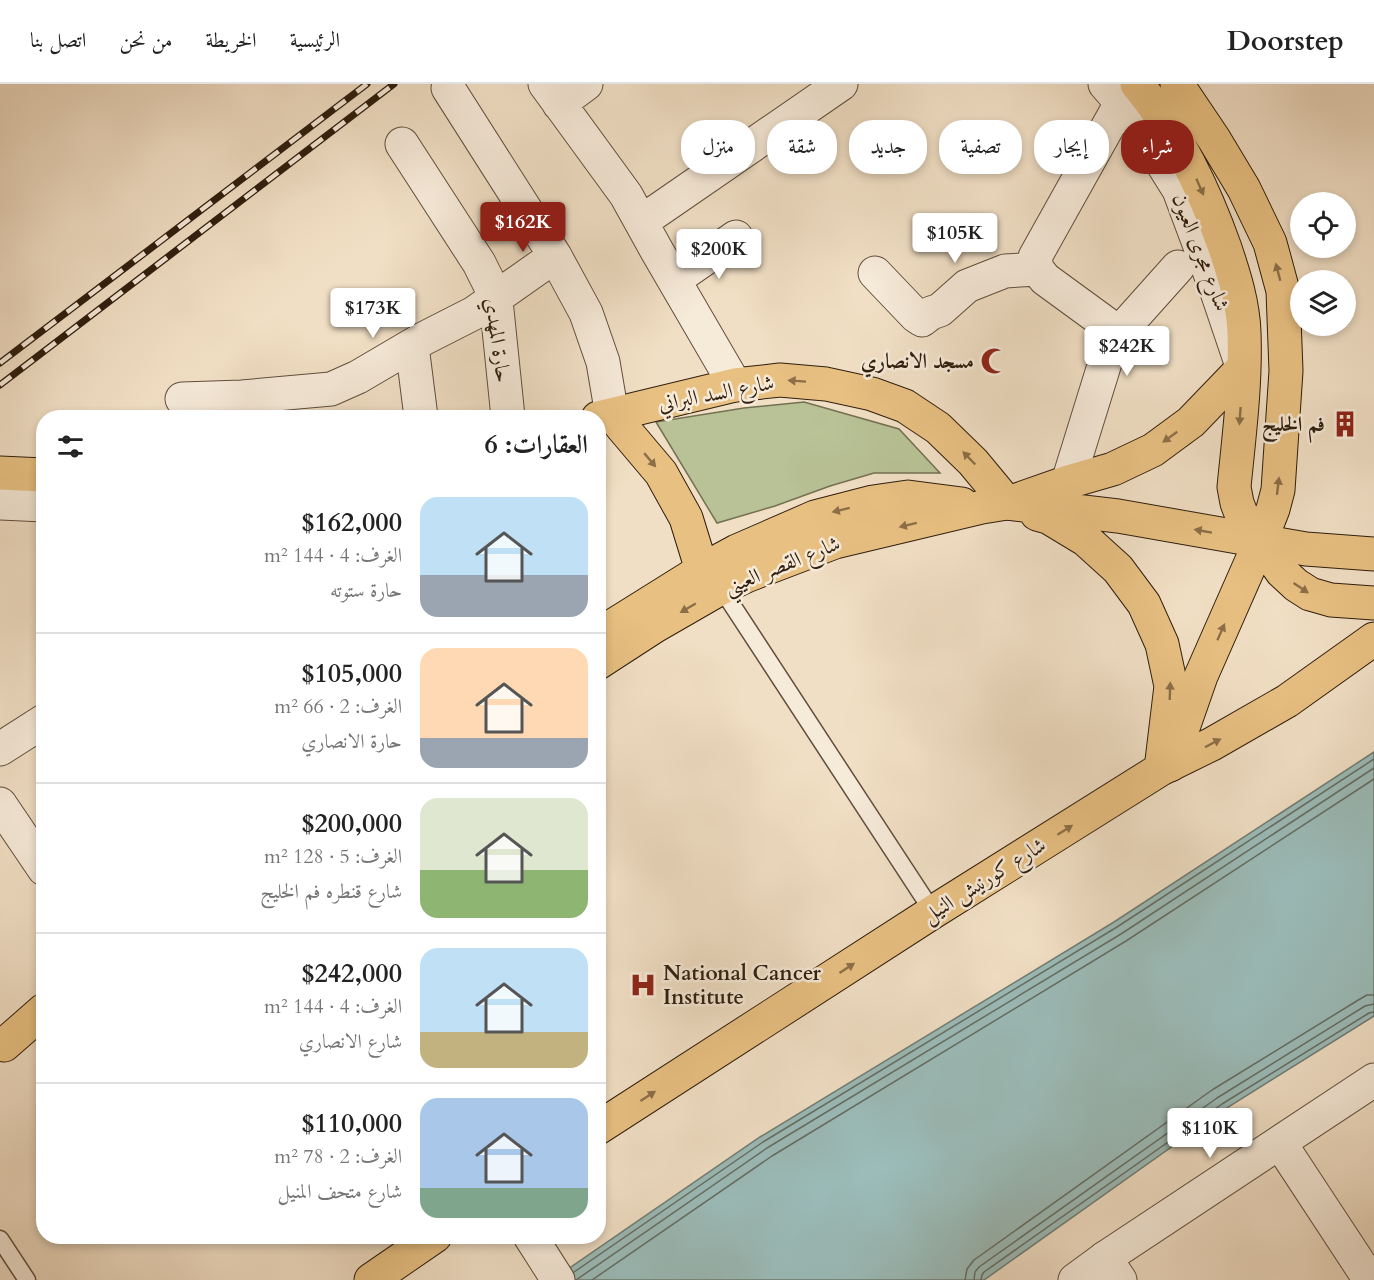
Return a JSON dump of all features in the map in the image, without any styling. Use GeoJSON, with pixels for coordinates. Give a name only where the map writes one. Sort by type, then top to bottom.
{"type":"FeatureCollection","features":[{"type":"Feature","properties":{"kind":"main road","name":"شارع مجرى العيون"},"geometry":{"type":"LineString","coordinates":[[1138,91],[1178,142],[1191,165],[1217,226],[1237,283],[1244,331],[1234,487],[1242,516],[1282,572],[1296,585],[1310,594],[1331,600],[1374,603]]}},
{"type":"Feature","properties":{"kind":"main road"},"geometry":{"type":"LineString","coordinates":[[1138,91],[1208,130],[1244,189],[1270,243],[1283,291],[1286,371],[1278,490],[1260,542],[1201,676],[1166,767]]}},
{"type":"Feature","properties":{"kind":"main road"},"geometry":{"type":"LineString","coordinates":[[994,505],[1113,469],[1153,450],[1191,422],[1243,368]]}},
{"type":"Feature","properties":{"kind":"main road","name":"شارع السد البراني"},"geometry":{"type":"LineString","coordinates":[[606,417],[735,385],[780,380],[826,384],[872,394],[905,406],[939,428],[973,462],[994,505]]}},
{"type":"Feature","properties":{"kind":"main road"},"geometry":{"type":"LineString","coordinates":[[606,418],[661,472],[686,519],[711,579]]}},
{"type":"Feature","properties":{"kind":"main road"},"geometry":{"type":"LineString","coordinates":[[0,473],[36,474]]}},
{"type":"Feature","properties":{"kind":"main road","name":"شارع القصر العيني"},"geometry":{"type":"LineString","coordinates":[[606,658],[655,626],[711,579],[737,551],[815,517],[873,502],[908,497],[1118,516],[1260,542]]}},
{"type":"Feature","properties":{"kind":"main road"},"geometry":{"type":"LineString","coordinates":[[994,505],[1048,517],[1086,540],[1118,569],[1144,604],[1162,644],[1171,686],[1166,767]]}},
{"type":"Feature","properties":{"kind":"main road"},"geometry":{"type":"LineString","coordinates":[[1260,542],[1306,549],[1374,554]]}},
{"type":"Feature","properties":{"kind":"main road","name":"شارع القصر العيني"},"geometry":{"type":"LineString","coordinates":[[606,631],[711,579]]}},
{"type":"Feature","properties":{"kind":"main road","name":"شارع كورنيش النيل"},"geometry":{"type":"LineString","coordinates":[[606,1123],[933,912],[1166,767],[1212,744],[1287,701],[1374,639]]}},
{"type":"Feature","properties":{"kind":"main road"},"geometry":{"type":"LineString","coordinates":[[2,1046],[36,1017]]}},
{"type":"Feature","properties":{"kind":"main road"},"geometry":{"type":"LineString","coordinates":[[2,1046],[36,1027]]}},
{"type":"Feature","properties":{"kind":"main road"},"geometry":{"type":"LineString","coordinates":[[371,1280],[423,1244]]}},
{"type":"Feature","properties":{"kind":"street"},"geometry":{"type":"LineString","coordinates":[[586,84],[552,94],[626,195],[735,385]]}},
{"type":"Feature","properties":{"kind":"street"},"geometry":{"type":"LineString","coordinates":[[641,222],[841,84]]}},
{"type":"Feature","properties":{"kind":"street"},"geometry":{"type":"LineString","coordinates":[[448,88],[555,256],[586,313],[603,362],[605,410]]}},
{"type":"Feature","properties":{"kind":"street"},"geometry":{"type":"LineString","coordinates":[[1119,333],[1045,279],[1037,269],[1035,257],[1138,91]]}},
{"type":"Feature","properties":{"kind":"street","name":"حارة المهدي"},"geometry":{"type":"LineString","coordinates":[[402,144],[479,262],[492,289],[497,310],[507,410]]}},
{"type":"Feature","properties":{"kind":"street"},"geometry":{"type":"LineString","coordinates":[[674,280],[736,237]]}},
{"type":"Feature","properties":{"kind":"street"},"geometry":{"type":"LineString","coordinates":[[182,399],[242,397],[331,389],[358,377],[474,313],[555,256]]}},
{"type":"Feature","properties":{"kind":"street"},"geometry":{"type":"LineString","coordinates":[[1068,482],[1108,353],[1119,333],[1178,267]]}},
{"type":"Feature","properties":{"kind":"street"},"geometry":{"type":"LineString","coordinates":[[875,273],[922,320],[930,313],[940,310],[967,286],[1005,271],[1037,269]]}},
{"type":"Feature","properties":{"kind":"street"},"geometry":{"type":"LineString","coordinates":[[412,346],[420,410]]}},
{"type":"Feature","properties":{"kind":"street"},"geometry":{"type":"LineString","coordinates":[[0,503],[36,505]]}},
{"type":"Feature","properties":{"kind":"street"},"geometry":{"type":"LineString","coordinates":[[0,749],[36,726]]}},
{"type":"Feature","properties":{"kind":"street"},"geometry":{"type":"LineString","coordinates":[[0,804],[36,857]]}},
{"type":"Feature","properties":{"kind":"street"},"geometry":{"type":"LineString","coordinates":[[1075,1280],[1113,1269],[1280,1143],[1374,1080]]}},
{"type":"Feature","properties":{"kind":"street"},"geometry":{"type":"LineString","coordinates":[[1280,1143],[1370,1280]]}},
{"type":"Feature","properties":{"kind":"street"},"geometry":{"type":"LineString","coordinates":[[535,1244],[553,1273]]}},
{"type":"Feature","properties":{"kind":"lane"},"geometry":{"type":"LineString","coordinates":[[711,579],[933,912]]}},
{"type":"Feature","properties":{"kind":"lane"},"geometry":{"type":"LineString","coordinates":[[0,1239],[27,1280]]}},
{"type":"Feature","properties":{"kind":"green space"},"geometry":{"type":"Polygon","coordinates":[[[804,402],[899,429],[940,473],[874,473],[717,523],[656,422],[744,408],[804,402]]]}},
{"type":"Feature","properties":{"kind":"water"},"geometry":{"type":"Polygon","coordinates":[[[1374,752],[1374,1016],[1225,1109],[984,1280],[552,1280],[760,1137],[1114,922],[1374,752]]]}},
{"type":"Feature","properties":{"kind":"railway"},"geometry":{"type":"LineString","coordinates":[[0,363],[367,84]]}},
{"type":"Feature","properties":{"kind":"railway"},"geometry":{"type":"LineString","coordinates":[[0,385],[394,84]]}},
{"type":"Feature","properties":{"kind":"place","name":"مسجد الانصاري"},"geometry":{"type":"Point","coordinates":[994,361]}},
{"type":"Feature","properties":{"kind":"place","name":"فم الخليج"},"geometry":{"type":"Point","coordinates":[1345,424]}},
{"type":"Feature","properties":{"kind":"place","name":"National Cancer Institute"},"geometry":{"type":"Point","coordinates":[643,985]}}]}
